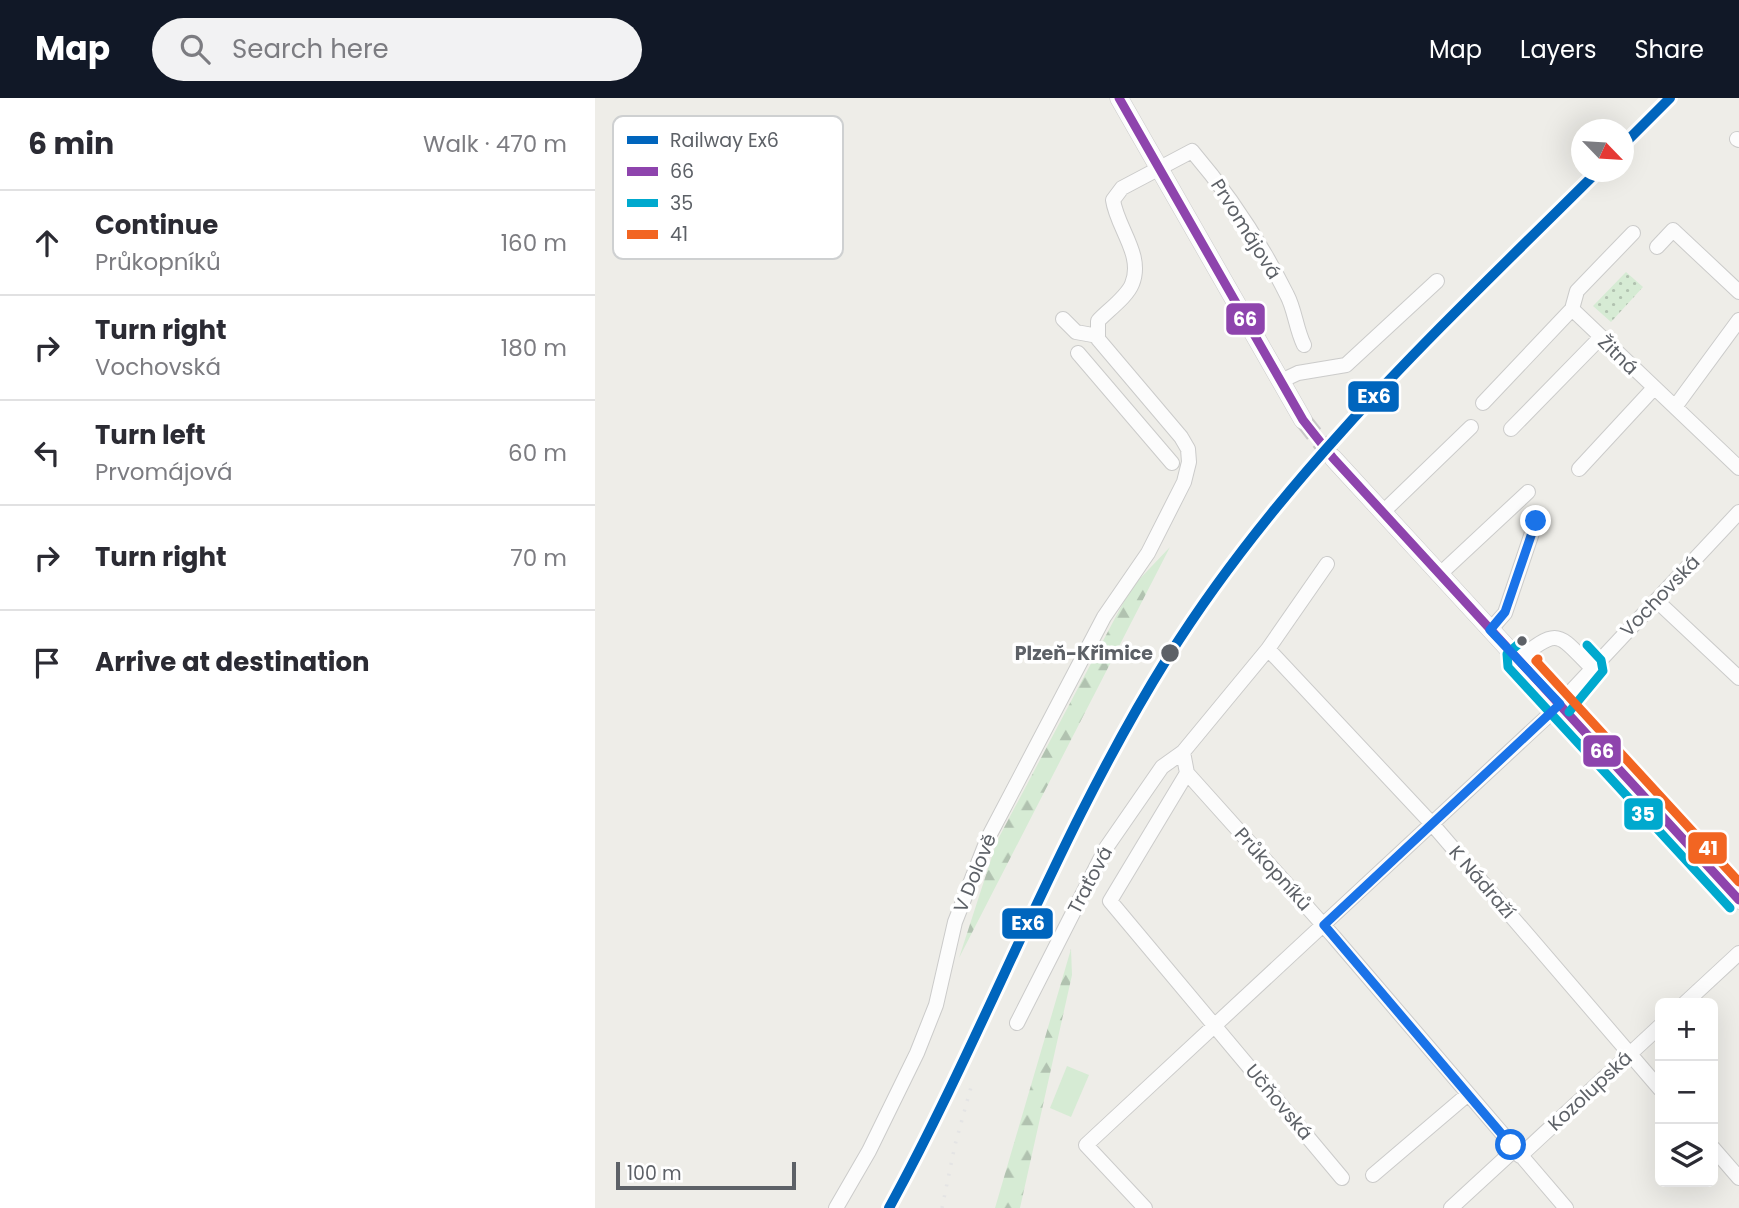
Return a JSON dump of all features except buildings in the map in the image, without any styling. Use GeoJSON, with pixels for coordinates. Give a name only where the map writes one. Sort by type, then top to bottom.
{"type":"FeatureCollection","features":[{"type":"Feature","properties":{"kind":"street"},"geometry":{"type":"LineString","coordinates":[[1119,98],[1161,167],[1303,420]]}},
{"type":"Feature","properties":{"kind":"street","name":"Prvomájová"},"geometry":{"type":"LineString","coordinates":[[1161,167],[1192,151],[1210,173],[1289,297],[1295,327],[1304,345]]}},
{"type":"Feature","properties":{"kind":"street"},"geometry":{"type":"LineString","coordinates":[[1063,320],[1076,332],[1098,336],[1098,321],[1132,285],[1136,258],[1115,214],[1113,200],[1122,188],[1161,167]]}},
{"type":"Feature","properties":{"kind":"street"},"geometry":{"type":"LineString","coordinates":[[1657,247],[1673,230],[1739,292]]}},
{"type":"Feature","properties":{"kind":"street"},"geometry":{"type":"LineString","coordinates":[[1483,403],[1571,309],[1577,291],[1633,233]]}},
{"type":"Feature","properties":{"kind":"street"},"geometry":{"type":"LineString","coordinates":[[1281,381],[1298,373],[1346,365],[1437,281]]}},
{"type":"Feature","properties":{"kind":"street","name":"Žitná"},"geometry":{"type":"LineString","coordinates":[[1571,309],[1739,468]]}},
{"type":"Feature","properties":{"kind":"street"},"geometry":{"type":"LineString","coordinates":[[1675,407],[1739,320]]}},
{"type":"Feature","properties":{"kind":"street","name":"V Dolově"},"geometry":{"type":"LineString","coordinates":[[836,1208],[869,1151],[917,1053],[936,1005],[955,922],[988,838],[1104,617],[1148,552],[1180,492],[1189,462],[1188,449],[1098,336]]}},
{"type":"Feature","properties":{"kind":"street"},"geometry":{"type":"LineString","coordinates":[[1511,429],[1600,338]]}},
{"type":"Feature","properties":{"kind":"street"},"geometry":{"type":"LineString","coordinates":[[1078,353],[1172,463]]}},
{"type":"Feature","properties":{"kind":"street"},"geometry":{"type":"LineString","coordinates":[[1118,399],[1135,383]]}},
{"type":"Feature","properties":{"kind":"street"},"geometry":{"type":"LineString","coordinates":[[1579,469],[1653,388]]}},
{"type":"Feature","properties":{"kind":"street"},"geometry":{"type":"LineString","coordinates":[[1384,511],[1471,427]]}},
{"type":"Feature","properties":{"kind":"street"},"geometry":{"type":"LineString","coordinates":[[1333,458],[1739,900]]}},
{"type":"Feature","properties":{"kind":"street"},"geometry":{"type":"LineString","coordinates":[[1440,573],[1528,492]]}},
{"type":"Feature","properties":{"kind":"street","name":"Vochovská"},"geometry":{"type":"LineString","coordinates":[[1215,1026],[1560,704],[1591,667],[1657,601],[1739,512]]}},
{"type":"Feature","properties":{"kind":"street"},"geometry":{"type":"LineString","coordinates":[[1490,630],[1505,612],[1536,521]]}},
{"type":"Feature","properties":{"kind":"street","name":"Traťová"},"geometry":{"type":"LineString","coordinates":[[1017,1023],[1106,848],[1162,766],[1183,752],[1269,649],[1327,564]]}},
{"type":"Feature","properties":{"kind":"street"},"geometry":{"type":"LineString","coordinates":[[1657,601],[1739,678]]}},
{"type":"Feature","properties":{"kind":"street"},"geometry":{"type":"LineString","coordinates":[[1518,660],[1535,646],[1555,637],[1565,639],[1591,667]]}},
{"type":"Feature","properties":{"kind":"street","name":"K Nádraží"},"geometry":{"type":"LineString","coordinates":[[1269,649],[1433,825],[1655,1084]]}},
{"type":"Feature","properties":{"kind":"street"},"geometry":{"type":"LineString","coordinates":[[1183,752],[1187,773]]}},
{"type":"Feature","properties":{"kind":"street","name":"Traťová"},"geometry":{"type":"LineString","coordinates":[[1109,901],[1187,773]]}},
{"type":"Feature","properties":{"kind":"street","name":"Průkopníků"},"geometry":{"type":"LineString","coordinates":[[1187,773],[1324,925],[1566,1208]]}},
{"type":"Feature","properties":{"kind":"street","name":"Učňovská"},"geometry":{"type":"LineString","coordinates":[[1109,901],[1342,1178]]}},
{"type":"Feature","properties":{"kind":"street"},"geometry":{"type":"LineString","coordinates":[[1690,998],[1739,953]]}},
{"type":"Feature","properties":{"kind":"street"},"geometry":{"type":"LineString","coordinates":[[1145,1208],[1086,1144],[1215,1026]]}},
{"type":"Feature","properties":{"kind":"street","name":"Kozolupská"},"geometry":{"type":"LineString","coordinates":[[1451,1208],[1655,1031]]}},
{"type":"Feature","properties":{"kind":"street"},"geometry":{"type":"LineString","coordinates":[[1373,1175],[1467,1095]]}},
{"type":"Feature","properties":{"kind":"street"},"geometry":{"type":"LineString","coordinates":[[1718,1154],[1739,1178]]}},
{"type":"Feature","properties":{"kind":"green space"},"geometry":{"type":"Polygon","coordinates":[[[1626,272],[1643,287],[1611,322],[1593,306],[1626,272]]]}},
{"type":"Feature","properties":{"kind":"green space"},"geometry":{"type":"Polygon","coordinates":[[[1170,547],[959,958],[997,841],[1131,588],[1170,547]]]}},
{"type":"Feature","properties":{"kind":"green space"},"geometry":{"type":"Polygon","coordinates":[[[1071,949],[1072,975],[1020,1208],[995,1208],[1071,949]]]}},
{"type":"Feature","properties":{"kind":"green space"},"geometry":{"type":"Polygon","coordinates":[[[1067,1066],[1089,1075],[1071,1117],[1050,1108],[1067,1066]]]}},
{"type":"Feature","properties":{"kind":"tunnel"},"geometry":{"type":"LineString","coordinates":[[1303,420],[1333,458]]}},
{"type":"Feature","properties":{"kind":"railway"},"geometry":{"type":"LineString","coordinates":[[942,1208],[955,1145],[973,1080]]}},
{"type":"Feature","properties":{"kind":"rail line","name":"Ex6"},"geometry":{"type":"LineString","coordinates":[[1634,134],[1670,98]]}},
{"type":"Feature","properties":{"kind":"rail line","name":"Ex6"},"geometry":{"type":"LineString","coordinates":[[889,1208],[925,1140],[1092,792],[1128,724],[1213,589],[1262,525],[1368,402],[1587,182]]}},
{"type":"Feature","properties":{"kind":"transit line","name":"66"},"geometry":{"type":"LineString","coordinates":[[1119,98],[1303,420],[1333,458],[1739,900]]}},
{"type":"Feature","properties":{"kind":"transit line","name":"35"},"geometry":{"type":"LineString","coordinates":[[1522,641],[1507,654],[1508,667],[1730,908]]}},
{"type":"Feature","properties":{"kind":"transit line","name":"35"},"geometry":{"type":"LineString","coordinates":[[1569,712],[1603,671],[1601,660],[1587,645]]}},
{"type":"Feature","properties":{"kind":"transit line","name":"41"},"geometry":{"type":"LineString","coordinates":[[1538,659],[1536,661],[1739,882]]}},
{"type":"Feature","properties":{"kind":"place","name":"Plzeň-Křimice"},"geometry":{"type":"Point","coordinates":[1170,653]}},
{"type":"Feature","properties":{"kind":"route"},"geometry":{"type":"LineString","coordinates":[[1511,1145],[1324,925],[1560,704],[1490,630],[1505,612],[1536,521]]}}]}
